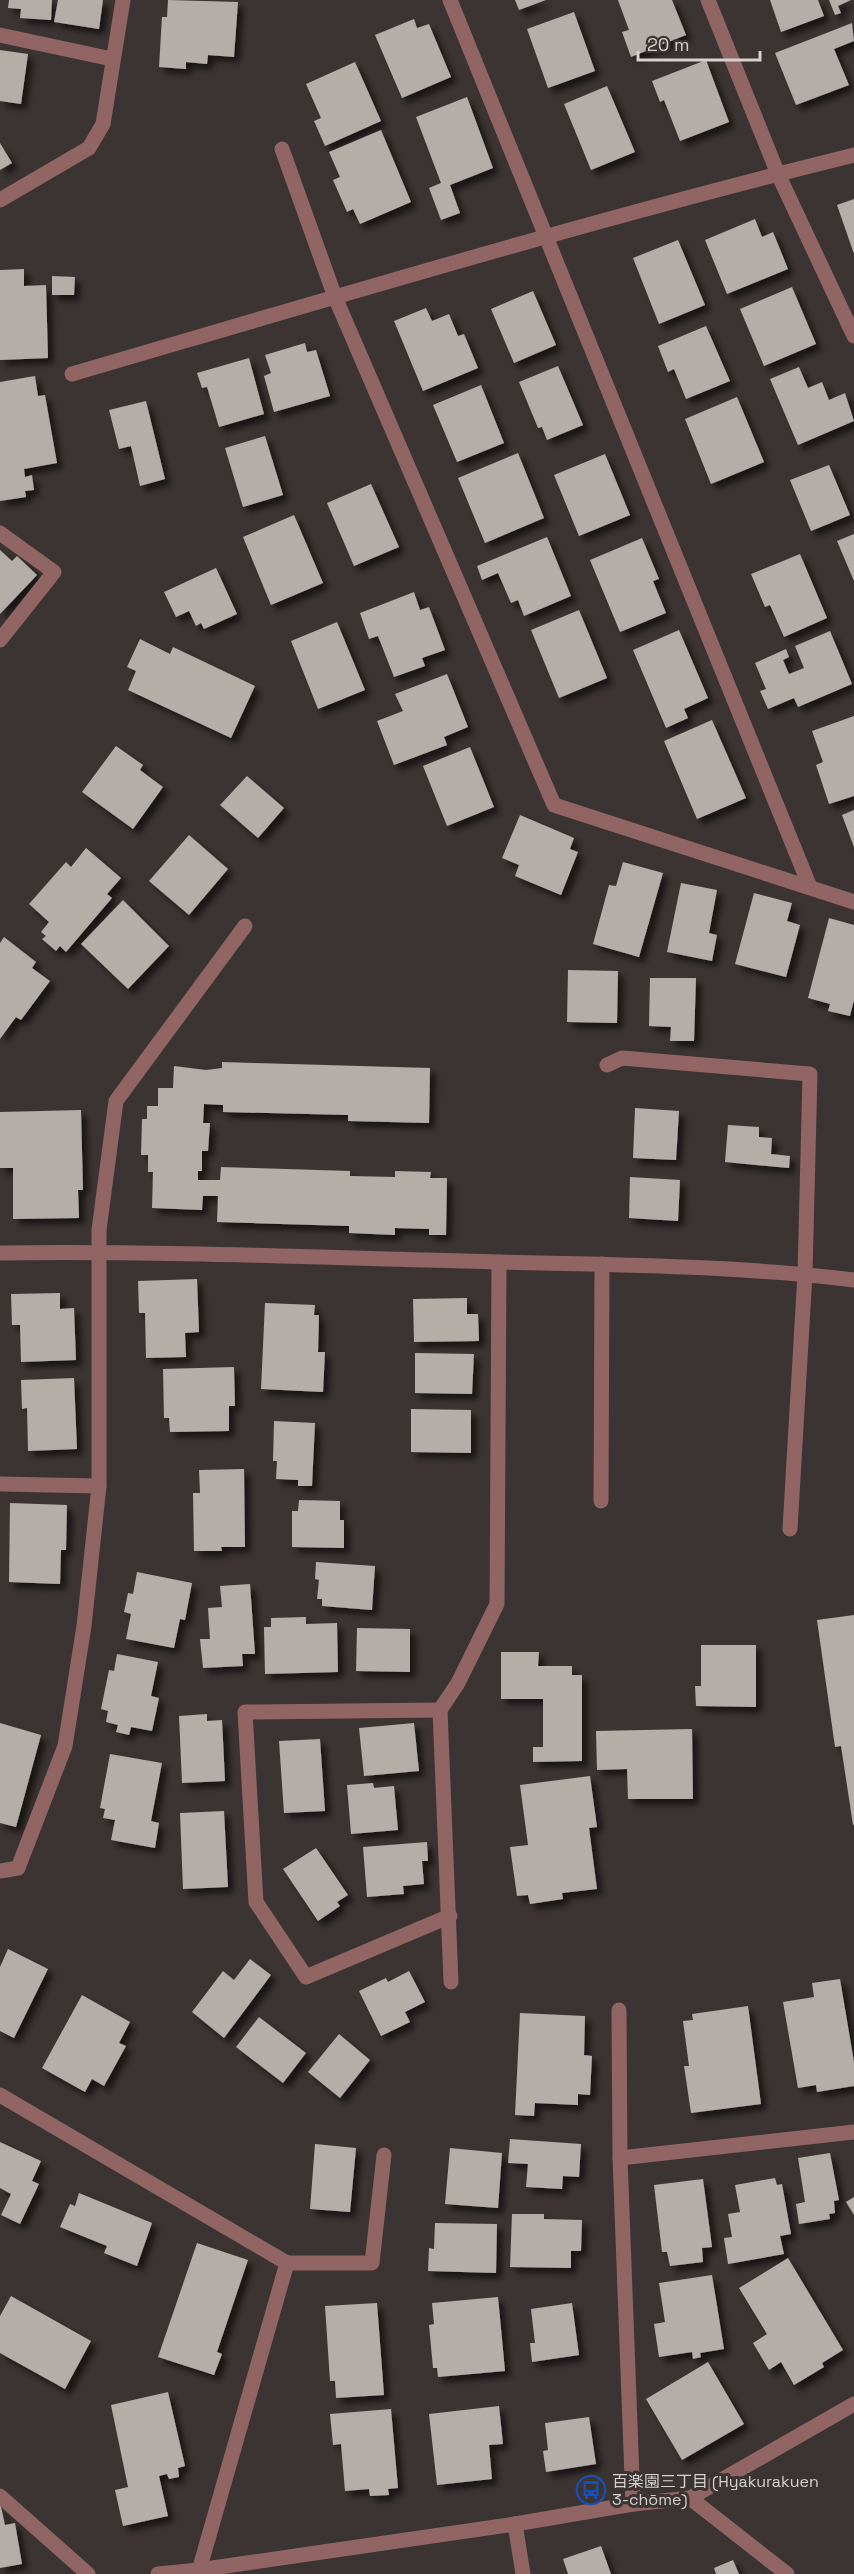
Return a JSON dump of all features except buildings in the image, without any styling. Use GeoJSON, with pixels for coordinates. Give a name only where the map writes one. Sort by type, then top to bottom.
{"type":"FeatureCollection","features":[{"type":"Feature","properties":{"kind":"street"},"geometry":{"type":"LineString","coordinates":[[0,200],[89,148],[103,124],[123,0]]}},
{"type":"Feature","properties":{"kind":"street"},"geometry":{"type":"LineString","coordinates":[[450,0],[810,888]]}},
{"type":"Feature","properties":{"kind":"street"},"geometry":{"type":"LineString","coordinates":[[708,0],[778,174],[854,336]]}},
{"type":"Feature","properties":{"kind":"street"},"geometry":{"type":"LineString","coordinates":[[0,35],[112,58]]}},
{"type":"Feature","properties":{"kind":"street"},"geometry":{"type":"LineString","coordinates":[[282,149],[335,297],[554,805],[854,902]]}},
{"type":"Feature","properties":{"kind":"street"},"geometry":{"type":"LineString","coordinates":[[72,374],[335,297],[854,155]]}},
{"type":"Feature","properties":{"kind":"street"},"geometry":{"type":"LineString","coordinates":[[0,533],[54,572],[0,640]]}},
{"type":"Feature","properties":{"kind":"street"},"geometry":{"type":"LineString","coordinates":[[0,1871],[18,1868],[65,1746],[84,1626],[99,1486],[98,1251],[116,1101],[244,926]]}},
{"type":"Feature","properties":{"kind":"street"},"geometry":{"type":"LineString","coordinates":[[607,1065],[622,1058],[810,1074],[805,1274],[790,1529]]}},
{"type":"Feature","properties":{"kind":"street"},"geometry":{"type":"LineString","coordinates":[[0,1253],[98,1251],[602,1264],[805,1274],[854,1280]]}},
{"type":"Feature","properties":{"kind":"street"},"geometry":{"type":"LineString","coordinates":[[451,1982],[440,1710],[458,1683],[497,1604],[499,1262]]}},
{"type":"Feature","properties":{"kind":"street"},"geometry":{"type":"LineString","coordinates":[[601,1501],[602,1264]]}},
{"type":"Feature","properties":{"kind":"street"},"geometry":{"type":"LineString","coordinates":[[0,1484],[99,1486]]}},
{"type":"Feature","properties":{"kind":"street"},"geometry":{"type":"LineString","coordinates":[[440,1710],[245,1712],[256,1902],[306,1977],[450,1916]]}},
{"type":"Feature","properties":{"kind":"street"},"geometry":{"type":"LineString","coordinates":[[619,2010],[620,2158],[633,2504]]}},
{"type":"Feature","properties":{"kind":"street"},"geometry":{"type":"LineString","coordinates":[[0,2095],[287,2263],[372,2263],[384,2155]]}},
{"type":"Feature","properties":{"kind":"street"},"geometry":{"type":"LineString","coordinates":[[620,2158],[854,2132]]}},
{"type":"Feature","properties":{"kind":"street"},"geometry":{"type":"LineString","coordinates":[[199,2572],[287,2263]]}},
{"type":"Feature","properties":{"kind":"street"},"geometry":{"type":"LineString","coordinates":[[158,2574],[199,2572],[633,2504],[690,2498],[854,2404]]}},
{"type":"Feature","properties":{"kind":"street"},"geometry":{"type":"LineString","coordinates":[[0,2496],[88,2574]]}},
{"type":"Feature","properties":{"kind":"street"},"geometry":{"type":"LineString","coordinates":[[690,2498],[787,2574]]}},
{"type":"Feature","properties":{"kind":"street"},"geometry":{"type":"LineString","coordinates":[[515,2524],[523,2574]]}},
{"type":"Feature","properties":{"kind":"place","name":"百楽園三丁目 (Hyakurakuen 3-chōme)"},"geometry":{"type":"Point","coordinates":[591,2490]}}]}
